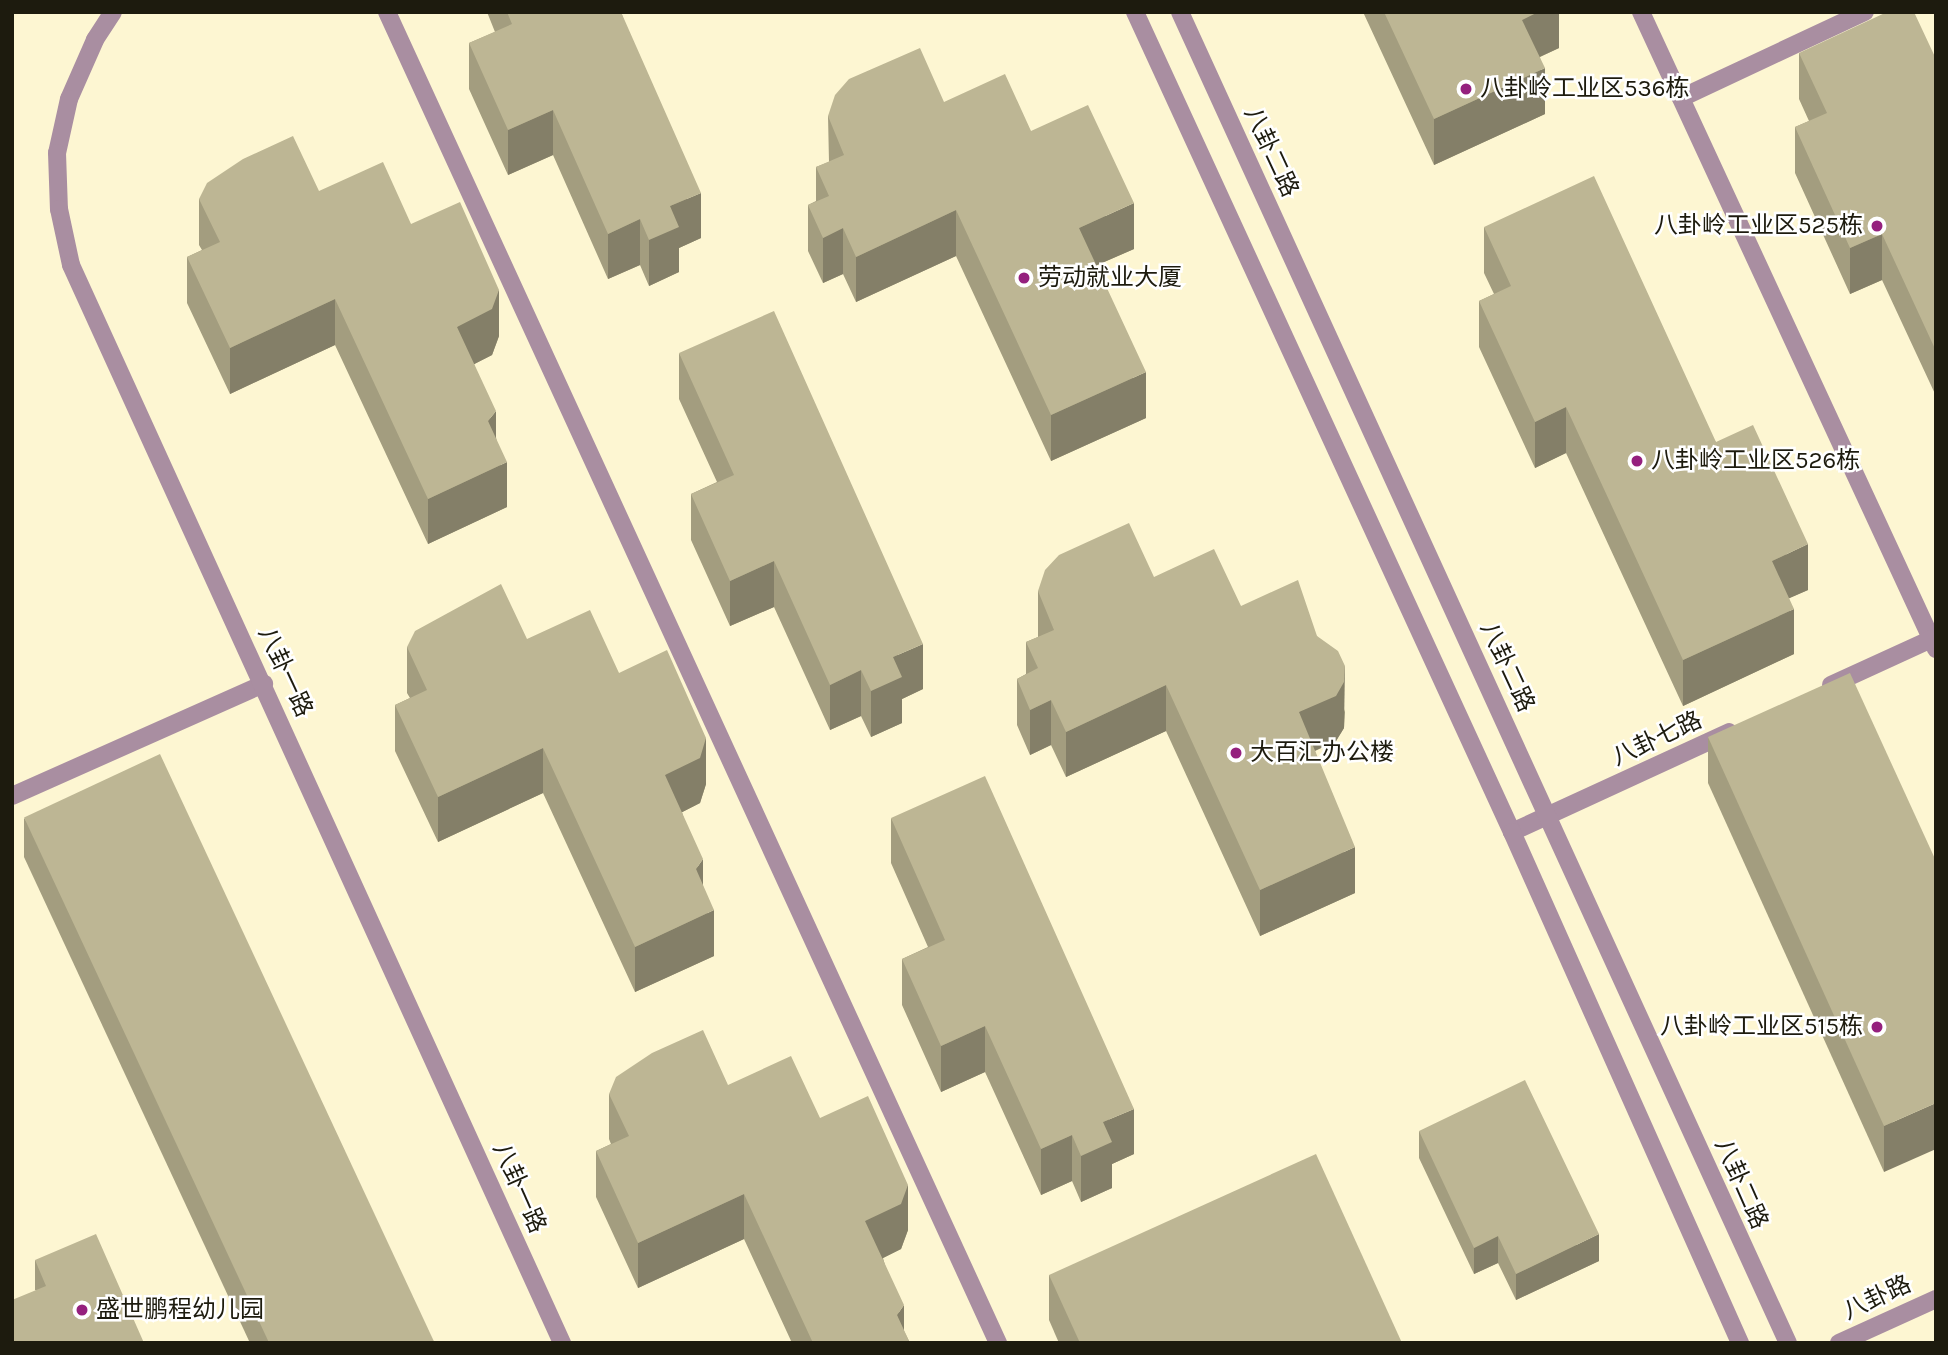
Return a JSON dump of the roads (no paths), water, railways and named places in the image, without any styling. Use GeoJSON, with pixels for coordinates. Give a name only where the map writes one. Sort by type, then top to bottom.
{"type":"FeatureCollection","features":[{"type":"Feature","properties":{"kind":"street","name":"八卦一路"},"geometry":{"type":"LineString","coordinates":[[113,12],[95,40],[69,99],[57,153],[59,209],[71,265],[562,1343]]}},
{"type":"Feature","properties":{"kind":"street"},"geometry":{"type":"LineString","coordinates":[[387,12],[998,1343]]}},
{"type":"Feature","properties":{"kind":"street"},"geometry":{"type":"LineString","coordinates":[[1135,12],[1512,832],[1740,1343]]}},
{"type":"Feature","properties":{"kind":"street","name":"八卦二路"},"geometry":{"type":"LineString","coordinates":[[1180,12],[1788,1343]]}},
{"type":"Feature","properties":{"kind":"street"},"geometry":{"type":"LineString","coordinates":[[1641,12],[1934,642],[1808,696]]}},
{"type":"Feature","properties":{"kind":"street"},"geometry":{"type":"LineString","coordinates":[[1681,99],[1865,12]]}},
{"type":"Feature","properties":{"kind":"street"},"geometry":{"type":"LineString","coordinates":[[12,796],[264,684]]}},
{"type":"Feature","properties":{"kind":"street","name":"八卦七路"},"geometry":{"type":"LineString","coordinates":[[1512,832],[1746,725]]}},
{"type":"Feature","properties":{"kind":"street","name":"八卦路"},"geometry":{"type":"LineString","coordinates":[[1839,1343],[1936,1298]]}},
{"type":"Feature","properties":{"kind":"place","name":"八卦岭工业区536栋"},"geometry":{"type":"Point","coordinates":[1466,89]}},
{"type":"Feature","properties":{"kind":"place","name":"八卦岭工业区525栋"},"geometry":{"type":"Point","coordinates":[1877,226]}},
{"type":"Feature","properties":{"kind":"place","name":"劳动就业大厦"},"geometry":{"type":"Point","coordinates":[1024,278]}},
{"type":"Feature","properties":{"kind":"place","name":"八卦岭工业区526栋"},"geometry":{"type":"Point","coordinates":[1637,461]}},
{"type":"Feature","properties":{"kind":"place","name":"大百汇办公楼"},"geometry":{"type":"Point","coordinates":[1236,753]}},
{"type":"Feature","properties":{"kind":"place","name":"八卦岭工业区515栋"},"geometry":{"type":"Point","coordinates":[1877,1027]}},
{"type":"Feature","properties":{"kind":"place","name":"盛世鹏程幼儿园"},"geometry":{"type":"Point","coordinates":[82,1310]}}]}
